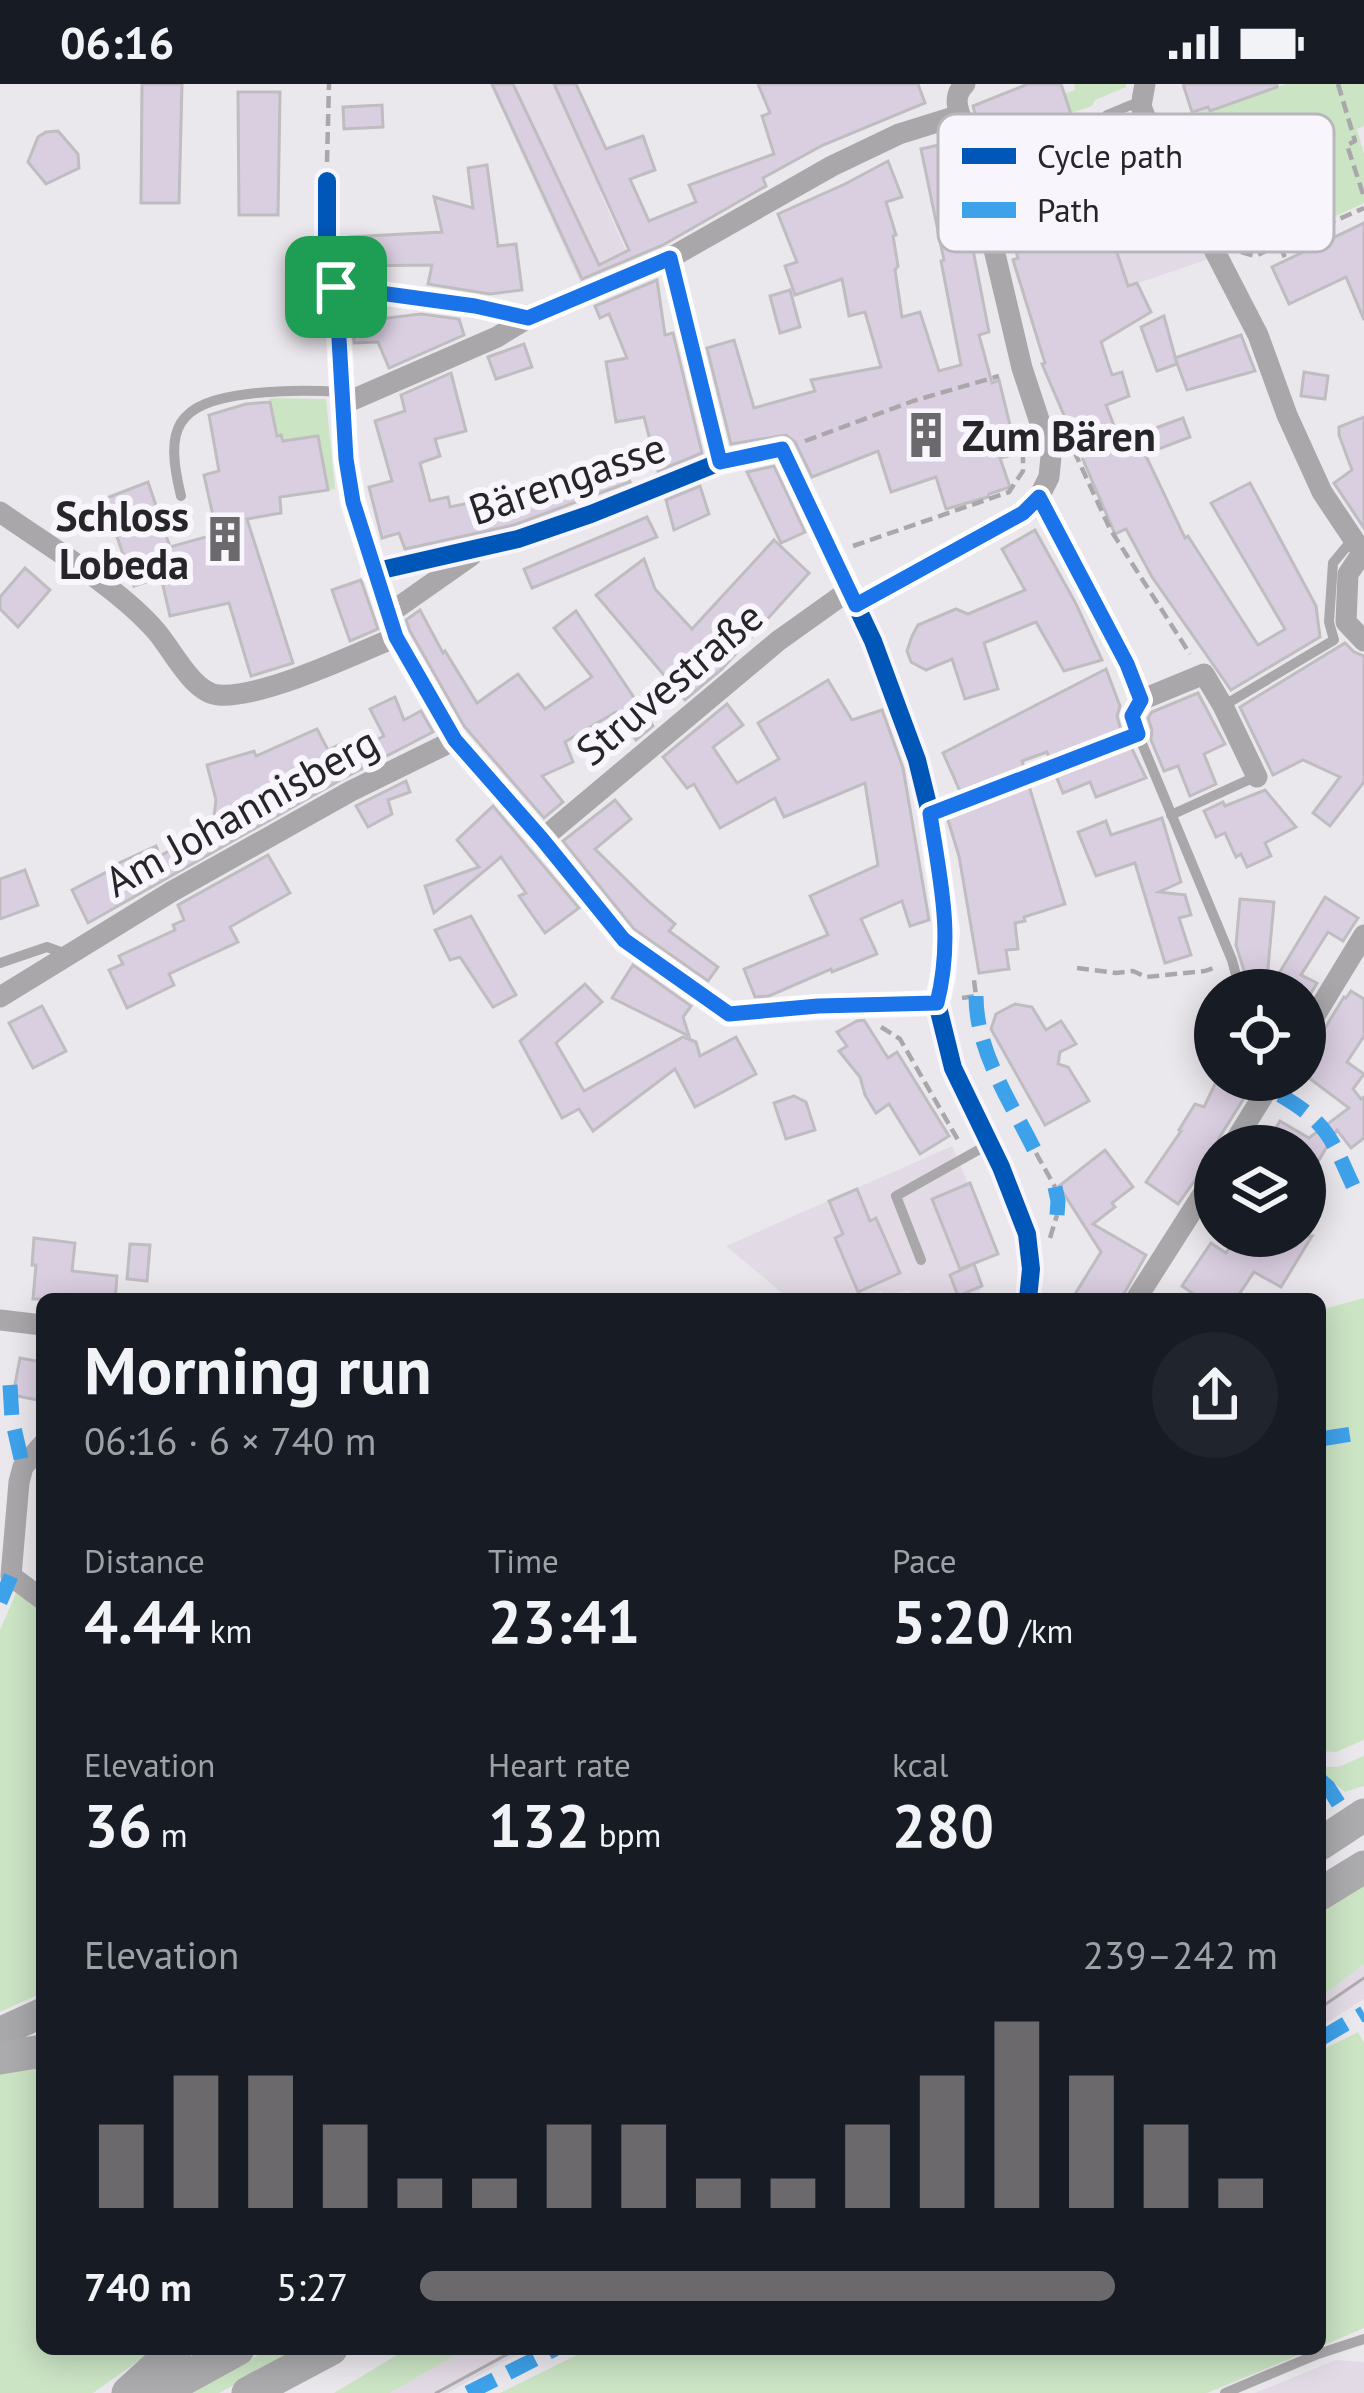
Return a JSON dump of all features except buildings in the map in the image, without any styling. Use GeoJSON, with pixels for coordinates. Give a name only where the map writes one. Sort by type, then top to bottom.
{"type":"FeatureCollection","features":[{"type":"Feature","properties":{"kind":"main road"},"geometry":{"type":"LineString","coordinates":[[1326,1840],[1364,1815]]}},
{"type":"Feature","properties":{"kind":"main road"},"geometry":{"type":"LineString","coordinates":[[1326,1890],[1364,1867]]}},
{"type":"Feature","properties":{"kind":"main road"},"geometry":{"type":"LineString","coordinates":[[0,2032],[36,2016]]}},
{"type":"Feature","properties":{"kind":"main road"},"geometry":{"type":"LineString","coordinates":[[0,2058],[36,2052]]}},
{"type":"Feature","properties":{"kind":"main road"},"geometry":{"type":"LineString","coordinates":[[128,2393],[169,2355]]}},
{"type":"Feature","properties":{"kind":"main road"},"geometry":{"type":"LineString","coordinates":[[158,2393],[227,2355]]}},
{"type":"Feature","properties":{"kind":"main road"},"geometry":{"type":"LineString","coordinates":[[248,2393],[316,2356]]}},
{"type":"Feature","properties":{"kind":"main road"},"geometry":{"type":"LineString","coordinates":[[266,2393],[316,2356]]}},
{"type":"Feature","properties":{"kind":"street"},"geometry":{"type":"LineString","coordinates":[[960,114],[956,101],[965,84]]}},
{"type":"Feature","properties":{"kind":"street"},"geometry":{"type":"LineString","coordinates":[[342,398],[497,337],[528,318],[670,258],[866,150],[938,122]]}},
{"type":"Feature","properties":{"kind":"street"},"geometry":{"type":"LineString","coordinates":[[327,181],[327,256],[336,287],[353,502],[396,637],[455,740],[624,940],[729,1014],[937,1003]]}},
{"type":"Feature","properties":{"kind":"street"},"geometry":{"type":"LineString","coordinates":[[994,252],[1022,368],[1051,456],[1049,477],[1039,497],[1118,645],[1141,700]]}},
{"type":"Feature","properties":{"kind":"street"},"geometry":{"type":"LineString","coordinates":[[1216,252],[1258,335],[1287,416],[1322,492],[1360,547],[1348,574],[1346,622],[1364,640]]}},
{"type":"Feature","properties":{"kind":"street"},"geometry":{"type":"LineString","coordinates":[[670,258],[720,462]]}},
{"type":"Feature","properties":{"kind":"street"},"geometry":{"type":"LineString","coordinates":[[336,287],[528,318]]}},
{"type":"Feature","properties":{"kind":"street"},"geometry":{"type":"LineString","coordinates":[[782,449],[852,598],[917,760],[947,931],[937,1003],[953,1068],[1027,1234],[1029,1293]]}},
{"type":"Feature","properties":{"kind":"street","name":"Bärengasse"},"geometry":{"type":"LineString","coordinates":[[373,572],[481,548],[591,514],[720,462],[782,449]]}},
{"type":"Feature","properties":{"kind":"street","name":"Struvestraße"},"geometry":{"type":"LineString","coordinates":[[542,839],[778,641],[852,598],[1023,513],[1039,497]]}},
{"type":"Feature","properties":{"kind":"street"},"geometry":{"type":"LineString","coordinates":[[0,512],[151,624],[205,692],[219,695],[266,686],[396,637]]}},
{"type":"Feature","properties":{"kind":"street","name":"Bärengasse"},"geometry":{"type":"LineString","coordinates":[[387,615],[481,548]]}},
{"type":"Feature","properties":{"kind":"street"},"geometry":{"type":"LineString","coordinates":[[1138,734],[1132,716],[1141,700],[1204,674],[1256,777]]}},
{"type":"Feature","properties":{"kind":"street","name":"Am Johannisberg"},"geometry":{"type":"LineString","coordinates":[[0,997],[351,790],[455,740]]}},
{"type":"Feature","properties":{"kind":"street"},"geometry":{"type":"LineString","coordinates":[[1326,997],[1364,935]]}},
{"type":"Feature","properties":{"kind":"street"},"geometry":{"type":"LineString","coordinates":[[1140,1293],[1194,1208]]}},
{"type":"Feature","properties":{"kind":"street"},"geometry":{"type":"LineString","coordinates":[[0,1320],[36,1324]]}},
{"type":"Feature","properties":{"kind":"street"},"geometry":{"type":"LineString","coordinates":[[36,1452],[23,1467],[19,1482],[11,1576],[36,1595]]}},
{"type":"Feature","properties":{"kind":"street"},"geometry":{"type":"LineString","coordinates":[[0,1498],[19,1482]]}},
{"type":"Feature","properties":{"kind":"lane"},"geometry":{"type":"LineString","coordinates":[[1109,114],[1143,95]]}},
{"type":"Feature","properties":{"kind":"lane"},"geometry":{"type":"LineString","coordinates":[[182,496],[174,447],[179,425],[190,410],[207,401],[246,394],[342,398]]}},
{"type":"Feature","properties":{"kind":"lane"},"geometry":{"type":"LineString","coordinates":[[1223,706],[1334,640],[1329,622],[1333,563],[1360,547]]}},
{"type":"Feature","properties":{"kind":"lane"},"geometry":{"type":"LineString","coordinates":[[930,814],[1138,734],[1234,969]]}},
{"type":"Feature","properties":{"kind":"lane"},"geometry":{"type":"LineString","coordinates":[[1171,814],[1256,777]]}},
{"type":"Feature","properties":{"kind":"lane","name":"Am Johannisberg"},"geometry":{"type":"LineString","coordinates":[[0,963],[47,947],[69,955]]}},
{"type":"Feature","properties":{"kind":"lane"},"geometry":{"type":"LineString","coordinates":[[921,1260],[896,1196],[989,1144]]}},
{"type":"Feature","properties":{"kind":"lane"},"geometry":{"type":"LineString","coordinates":[[1326,2351],[1364,2339]]}},
{"type":"Feature","properties":{"kind":"lane"},"geometry":{"type":"LineString","coordinates":[[1225,2393],[1316,2355]]}},
{"type":"Feature","properties":{"kind":"path"},"geometry":{"type":"LineString","coordinates":[[327,181],[329,84]]}},
{"type":"Feature","properties":{"kind":"path"},"geometry":{"type":"LineString","coordinates":[[1338,84],[1355,141],[1347,145],[1364,197]]}},
{"type":"Feature","properties":{"kind":"path"},"geometry":{"type":"LineString","coordinates":[[1334,222],[1364,208]]}},
{"type":"Feature","properties":{"kind":"path"},"geometry":{"type":"LineString","coordinates":[[1219,259],[1231,252]]}},
{"type":"Feature","properties":{"kind":"path"},"geometry":{"type":"LineString","coordinates":[[1283,252],[1286,260]]}},
{"type":"Feature","properties":{"kind":"path"},"geometry":{"type":"LineString","coordinates":[[782,449],[1001,375]]}},
{"type":"Feature","properties":{"kind":"path"},"geometry":{"type":"LineString","coordinates":[[831,554],[1009,492],[1023,471],[1024,448]]}},
{"type":"Feature","properties":{"kind":"path"},"geometry":{"type":"LineString","coordinates":[[1080,464],[1110,529],[1204,674]]}},
{"type":"Feature","properties":{"kind":"path"},"geometry":{"type":"LineString","coordinates":[[1077,968],[1133,971],[1146,977],[1194,972]]}},
{"type":"Feature","properties":{"kind":"path"},"geometry":{"type":"LineString","coordinates":[[969,997],[976,996],[974,980]]}},
{"type":"Feature","properties":{"kind":"path"},"geometry":{"type":"LineString","coordinates":[[1036,1153],[1055,1187]]}},
{"type":"Feature","properties":{"kind":"path"},"geometry":{"type":"LineString","coordinates":[[1054,1228],[1057,1215]]}},
{"type":"Feature","properties":{"kind":"shaded area"},"geometry":{"type":"Polygon","coordinates":[[[490,84],[577,84],[621,183],[600,192],[630,260],[580,282],[490,84]]]}},
{"type":"Feature","properties":{"kind":"shaded area"},"geometry":{"type":"Polygon","coordinates":[[[1071,252],[1212,252],[1215,257],[1076,304],[1071,252]]]}},
{"type":"Feature","properties":{"kind":"shaded area"},"geometry":{"type":"Polygon","coordinates":[[[952,1146],[998,1254],[974,1264],[982,1286],[979,1293],[782,1293],[726,1246],[952,1146]]]}},
{"type":"Feature","properties":{"kind":"shaded area"},"geometry":{"type":"Polygon","coordinates":[[[1364,1964],[1364,1999],[1326,2023],[1326,1993],[1364,1964]]]}},
{"type":"Feature","properties":{"kind":"shaded area"},"geometry":{"type":"Polygon","coordinates":[[[456,2355],[516,2355],[447,2393],[390,2393],[456,2355]]]}},
{"type":"Feature","properties":{"kind":"shaded area"},"geometry":{"type":"Polygon","coordinates":[[[1336,2360],[1364,2362],[1364,2393],[1255,2393],[1336,2360]]]}},
{"type":"Feature","properties":{"kind":"green space"},"geometry":{"type":"Polygon","coordinates":[[[1074,84],[1126,84],[1092,106],[1066,114],[1061,95],[1075,90],[1074,84]]]}},
{"type":"Feature","properties":{"kind":"green space"},"geometry":{"type":"Polygon","coordinates":[[[1286,84],[1364,84],[1364,126],[1357,129],[1364,154],[1364,203],[1334,217],[1334,114],[1186,114],[1286,84]]]}},
{"type":"Feature","properties":{"kind":"green space"},"geometry":{"type":"Polygon","coordinates":[[[269,398],[326,399],[335,489],[328,490],[318,436],[283,441],[277,436],[269,398]]]}},
{"type":"Feature","properties":{"kind":"green space"},"geometry":{"type":"Polygon","coordinates":[[[1364,1298],[1364,1740],[1336,1752],[1326,1751],[1326,1308],[1364,1298]]]}},
{"type":"Feature","properties":{"kind":"green space"},"geometry":{"type":"Polygon","coordinates":[[[17,1591],[36,1605],[36,1996],[0,2012],[0,1630],[17,1591]]]}},
{"type":"Feature","properties":{"kind":"green space"},"geometry":{"type":"Polygon","coordinates":[[[1364,1756],[1364,1786],[1345,1792],[1326,1777],[1326,1767],[1364,1756]]]}},
{"type":"Feature","properties":{"kind":"green space"},"geometry":{"type":"Polygon","coordinates":[[[1364,1883],[1364,1964],[1326,1993],[1326,1908],[1364,1883]]]}},
{"type":"Feature","properties":{"kind":"green space"},"geometry":{"type":"Polygon","coordinates":[[[1358,2032],[1364,2043],[1364,2328],[1326,2344],[1326,2048],[1358,2032]]]}},
{"type":"Feature","properties":{"kind":"green space"},"geometry":{"type":"Polygon","coordinates":[[[36,2066],[36,2355],[147,2355],[93,2393],[0,2393],[0,2074],[36,2066]]]}},
{"type":"Feature","properties":{"kind":"green space"},"geometry":{"type":"Polygon","coordinates":[[[258,2355],[290,2355],[219,2393],[188,2393],[258,2355]]]}},
{"type":"Feature","properties":{"kind":"green space"},"geometry":{"type":"Polygon","coordinates":[[[397,2355],[456,2355],[390,2393],[334,2393],[397,2355]]]}},
{"type":"Feature","properties":{"kind":"green space"},"geometry":{"type":"Polygon","coordinates":[[[577,2355],[1299,2355],[1207,2393],[500,2393],[577,2355]]]}},
{"type":"Feature","properties":{"kind":"tram line"},"geometry":{"type":"LineString","coordinates":[[1326,2004],[1364,1978]]}},
{"type":"Feature","properties":{"kind":"tram line"},"geometry":{"type":"LineString","coordinates":[[436,2393],[506,2355]]}},
{"type":"Feature","properties":{"kind":"marked path"},"geometry":{"type":"LineString","coordinates":[[976,996],[989,1057],[1036,1153]]}},
{"type":"Feature","properties":{"kind":"marked path"},"geometry":{"type":"LineString","coordinates":[[1290,1101],[1320,1125],[1355,1190]]}},
{"type":"Feature","properties":{"kind":"marked path"},"geometry":{"type":"LineString","coordinates":[[1055,1187],[1057,1215]]}},
{"type":"Feature","properties":{"kind":"marked path"},"geometry":{"type":"LineString","coordinates":[[10,1385],[23,1467]]}},
{"type":"Feature","properties":{"kind":"marked path"},"geometry":{"type":"LineString","coordinates":[[1326,1438],[1364,1432]]}},
{"type":"Feature","properties":{"kind":"marked path"},"geometry":{"type":"LineString","coordinates":[[0,1602],[11,1576]]}},
{"type":"Feature","properties":{"kind":"marked path"},"geometry":{"type":"LineString","coordinates":[[1326,1785],[1340,1806]]}},
{"type":"Feature","properties":{"kind":"marked path"},"geometry":{"type":"LineString","coordinates":[[1326,2035],[1364,2013]]}},
{"type":"Feature","properties":{"kind":"marked path"},"geometry":{"type":"LineString","coordinates":[[468,2393],[543,2355]]}},
{"type":"Feature","properties":{"kind":"cycle path"},"geometry":{"type":"LineString","coordinates":[[327,181],[327,256],[336,287],[353,502],[396,637],[455,740],[624,940],[729,1014],[937,1003]]}},
{"type":"Feature","properties":{"kind":"cycle path"},"geometry":{"type":"LineString","coordinates":[[373,572],[518,539],[720,462],[782,449],[873,641],[917,760],[930,813],[947,931],[937,1003],[953,1068],[1027,1234],[1029,1293]]}},
{"type":"Feature","properties":{"kind":"place","name":"Zum Bären"},"geometry":{"type":"Point","coordinates":[926,435]}},
{"type":"Feature","properties":{"kind":"place","name":"Schloss Lobeda"},"geometry":{"type":"Point","coordinates":[225,539]}},
{"type":"Feature","properties":{"kind":"route"},"geometry":{"type":"LineString","coordinates":[[670,258],[720,462],[782,449],[856,605],[1023,513],[1039,497],[1127,664],[1141,700],[1132,716],[1138,734],[930,814],[947,931],[937,1003],[729,1014],[624,940],[455,740],[396,637],[353,502],[336,287],[528,318],[670,258]]}}]}
